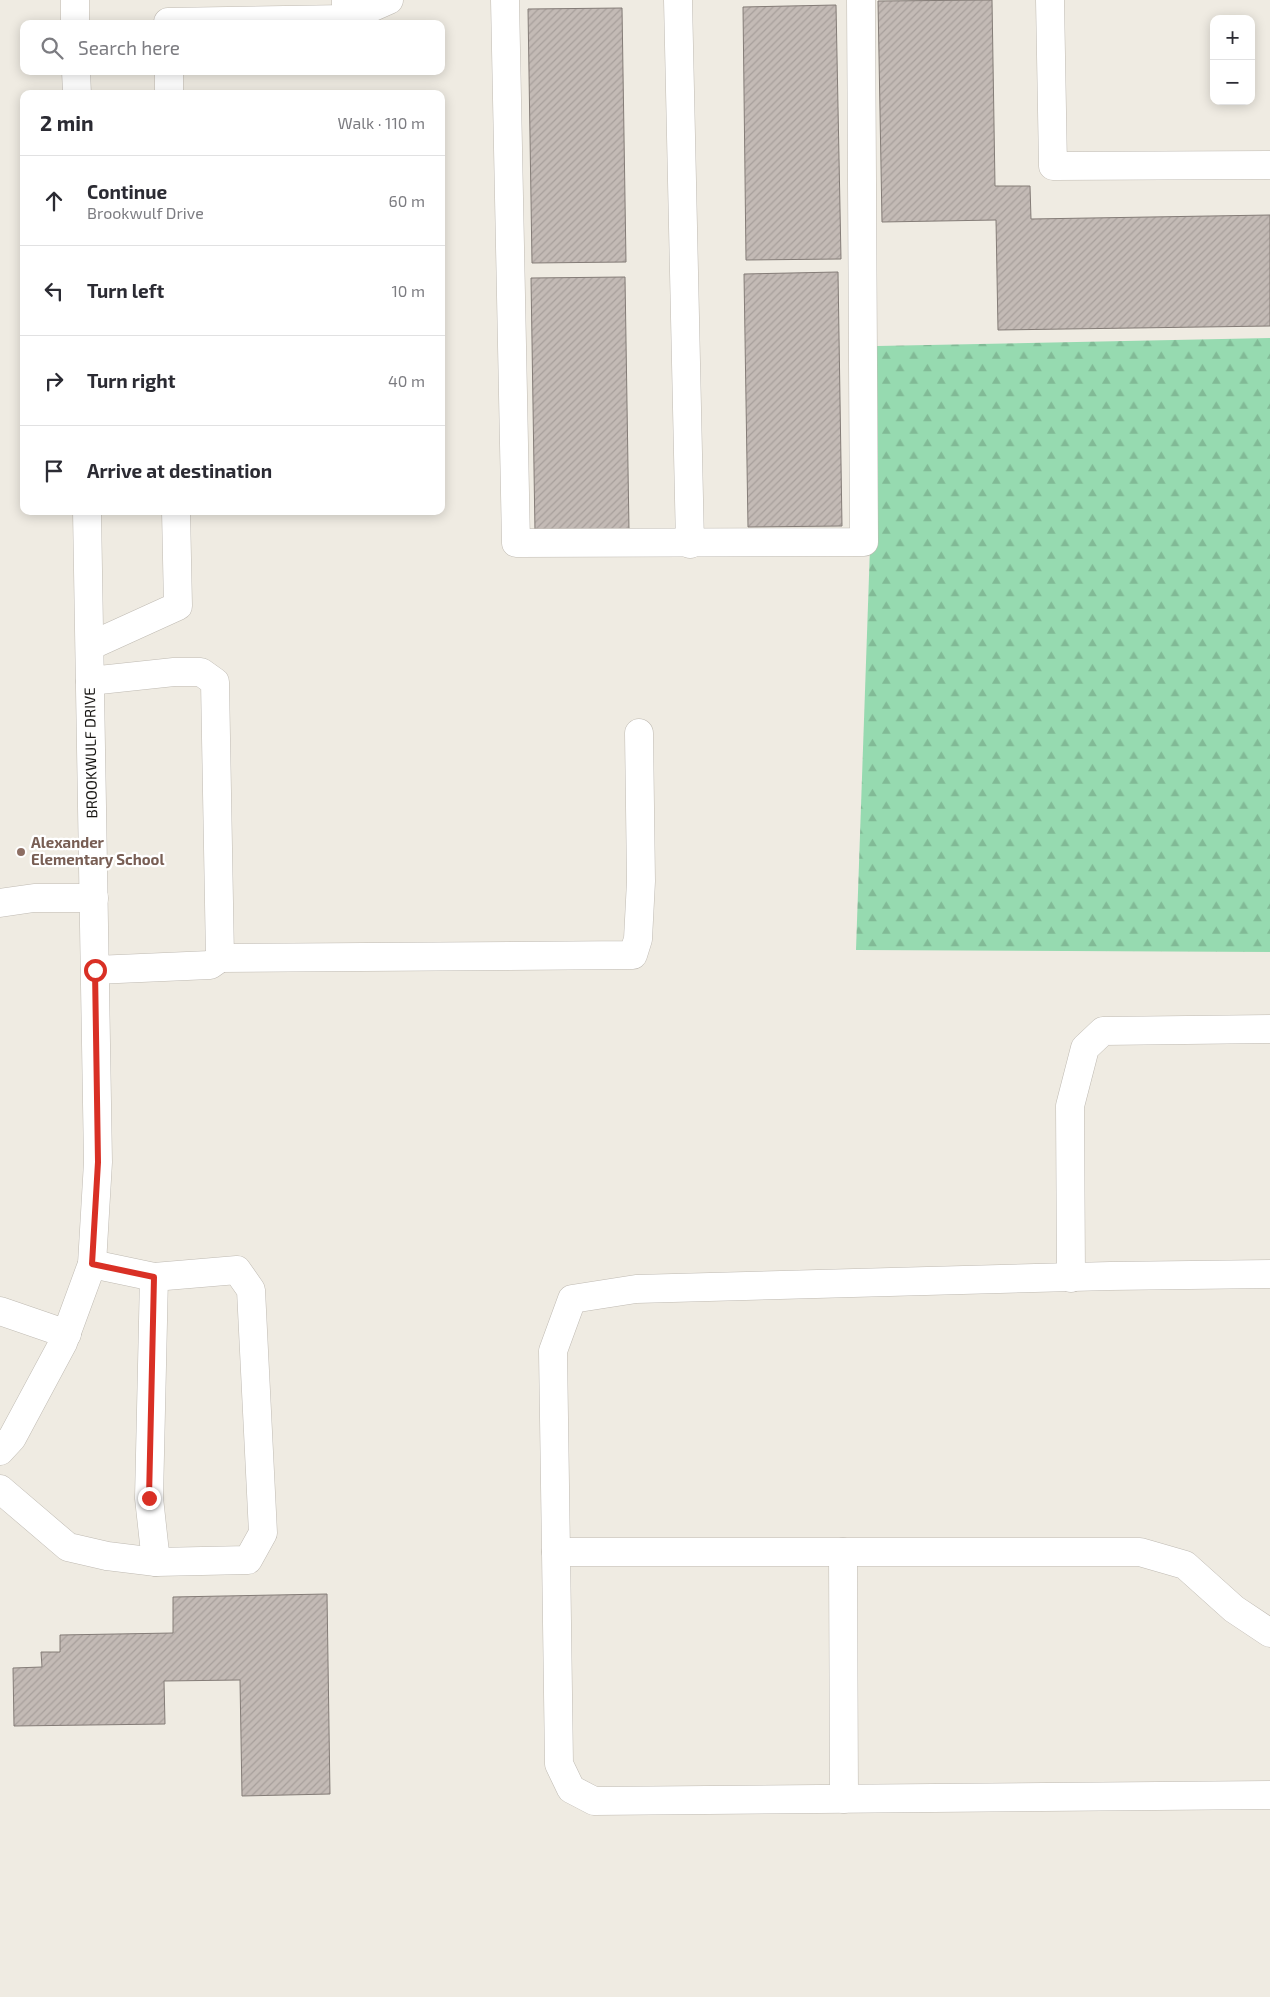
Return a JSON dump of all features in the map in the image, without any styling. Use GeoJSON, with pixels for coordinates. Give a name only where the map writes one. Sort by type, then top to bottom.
{"type":"FeatureCollection","features":[{"type":"Feature","properties":{"kind":"street"},"geometry":{"type":"LineString","coordinates":[[75,0],[75,20]]}},
{"type":"Feature","properties":{"kind":"street"},"geometry":{"type":"LineString","coordinates":[[195,20],[346,9],[389,0]]}},
{"type":"Feature","properties":{"kind":"street"},"geometry":{"type":"LineString","coordinates":[[505,0],[516,543],[690,544],[864,542],[861,0]]}},
{"type":"Feature","properties":{"kind":"street"},"geometry":{"type":"LineString","coordinates":[[678,0],[690,544]]}},
{"type":"Feature","properties":{"kind":"street"},"geometry":{"type":"LineString","coordinates":[[1050,0],[1053,166],[1270,165]]}},
{"type":"Feature","properties":{"kind":"street"},"geometry":{"type":"LineString","coordinates":[[76,75],[77,90]]}},
{"type":"Feature","properties":{"kind":"street"},"geometry":{"type":"LineString","coordinates":[[169,75],[170,90]]}},
{"type":"Feature","properties":{"kind":"street","name":"BROOKWULF DRIVE"},"geometry":{"type":"LineString","coordinates":[[0,1451],[12,1438],[67,1334],[92,1264],[98,1162],[87,515]]}},
{"type":"Feature","properties":{"kind":"street"},"geometry":{"type":"LineString","coordinates":[[90,646],[178,606],[176,515]]}},
{"type":"Feature","properties":{"kind":"street"},"geometry":{"type":"LineString","coordinates":[[90,681],[174,672],[202,672],[215,682],[220,958]]}},
{"type":"Feature","properties":{"kind":"street"},"geometry":{"type":"LineString","coordinates":[[95,970],[210,965],[220,958],[633,955],[638,939],[641,881],[639,733]]}},
{"type":"Feature","properties":{"kind":"street"},"geometry":{"type":"LineString","coordinates":[[0,903],[34,898],[94,898]]}},
{"type":"Feature","properties":{"kind":"street"},"geometry":{"type":"LineString","coordinates":[[1071,1278],[1070,1106],[1085,1048],[1103,1030],[1270,1029]]}},
{"type":"Feature","properties":{"kind":"street"},"geometry":{"type":"LineString","coordinates":[[0,1489],[68,1547],[106,1556],[156,1562],[248,1560],[263,1533],[251,1290],[237,1270],[154,1277],[92,1264]]}},
{"type":"Feature","properties":{"kind":"street"},"geometry":{"type":"LineString","coordinates":[[1270,1274],[636,1289],[572,1299],[553,1350],[559,1764],[571,1789],[594,1801],[1270,1795]]}},
{"type":"Feature","properties":{"kind":"street"},"geometry":{"type":"LineString","coordinates":[[154,1277],[149,1498],[156,1562]]}},
{"type":"Feature","properties":{"kind":"street"},"geometry":{"type":"LineString","coordinates":[[0,1311],[67,1334]]}},
{"type":"Feature","properties":{"kind":"street"},"geometry":{"type":"LineString","coordinates":[[556,1552],[1140,1552],[1185,1565],[1234,1609],[1270,1633]]}},
{"type":"Feature","properties":{"kind":"street"},"geometry":{"type":"LineString","coordinates":[[843,1552],[844,1799]]}},
{"type":"Feature","properties":{"kind":"green space"},"geometry":{"type":"Polygon","coordinates":[[[1270,338],[1270,952],[856,950],[877,346],[1270,338]]]}},
{"type":"Feature","properties":{"kind":"building"},"geometry":{"type":"Polygon","coordinates":[[[992,0],[995,186],[1030,186],[1031,219],[1270,215],[1270,326],[998,330],[996,220],[882,222],[878,1],[992,0]]]}},
{"type":"Feature","properties":{"kind":"building"},"geometry":{"type":"Polygon","coordinates":[[[836,5],[841,259],[746,260],[743,7],[836,5]]]}},
{"type":"Feature","properties":{"kind":"building"},"geometry":{"type":"Polygon","coordinates":[[[622,8],[626,262],[532,263],[528,9],[622,8]]]}},
{"type":"Feature","properties":{"kind":"building"},"geometry":{"type":"Polygon","coordinates":[[[838,272],[842,526],[748,527],[744,274],[838,272]]]}},
{"type":"Feature","properties":{"kind":"building"},"geometry":{"type":"Polygon","coordinates":[[[625,277],[629,530],[535,532],[531,278],[625,277]]]}},
{"type":"Feature","properties":{"kind":"building"},"geometry":{"type":"Polygon","coordinates":[[[327,1594],[330,1794],[242,1796],[240,1680],[164,1681],[165,1724],[14,1726],[13,1668],[42,1667],[41,1652],[60,1652],[60,1635],[173,1633],[173,1597],[327,1594]]]}},
{"type":"Feature","properties":{"kind":"place","name":"Alexander Elementary School"},"geometry":{"type":"Point","coordinates":[21,852]}},
{"type":"Feature","properties":{"kind":"route"},"geometry":{"type":"LineString","coordinates":[[95,970],[98,1162],[92,1264],[154,1277],[149,1498]]}}]}
